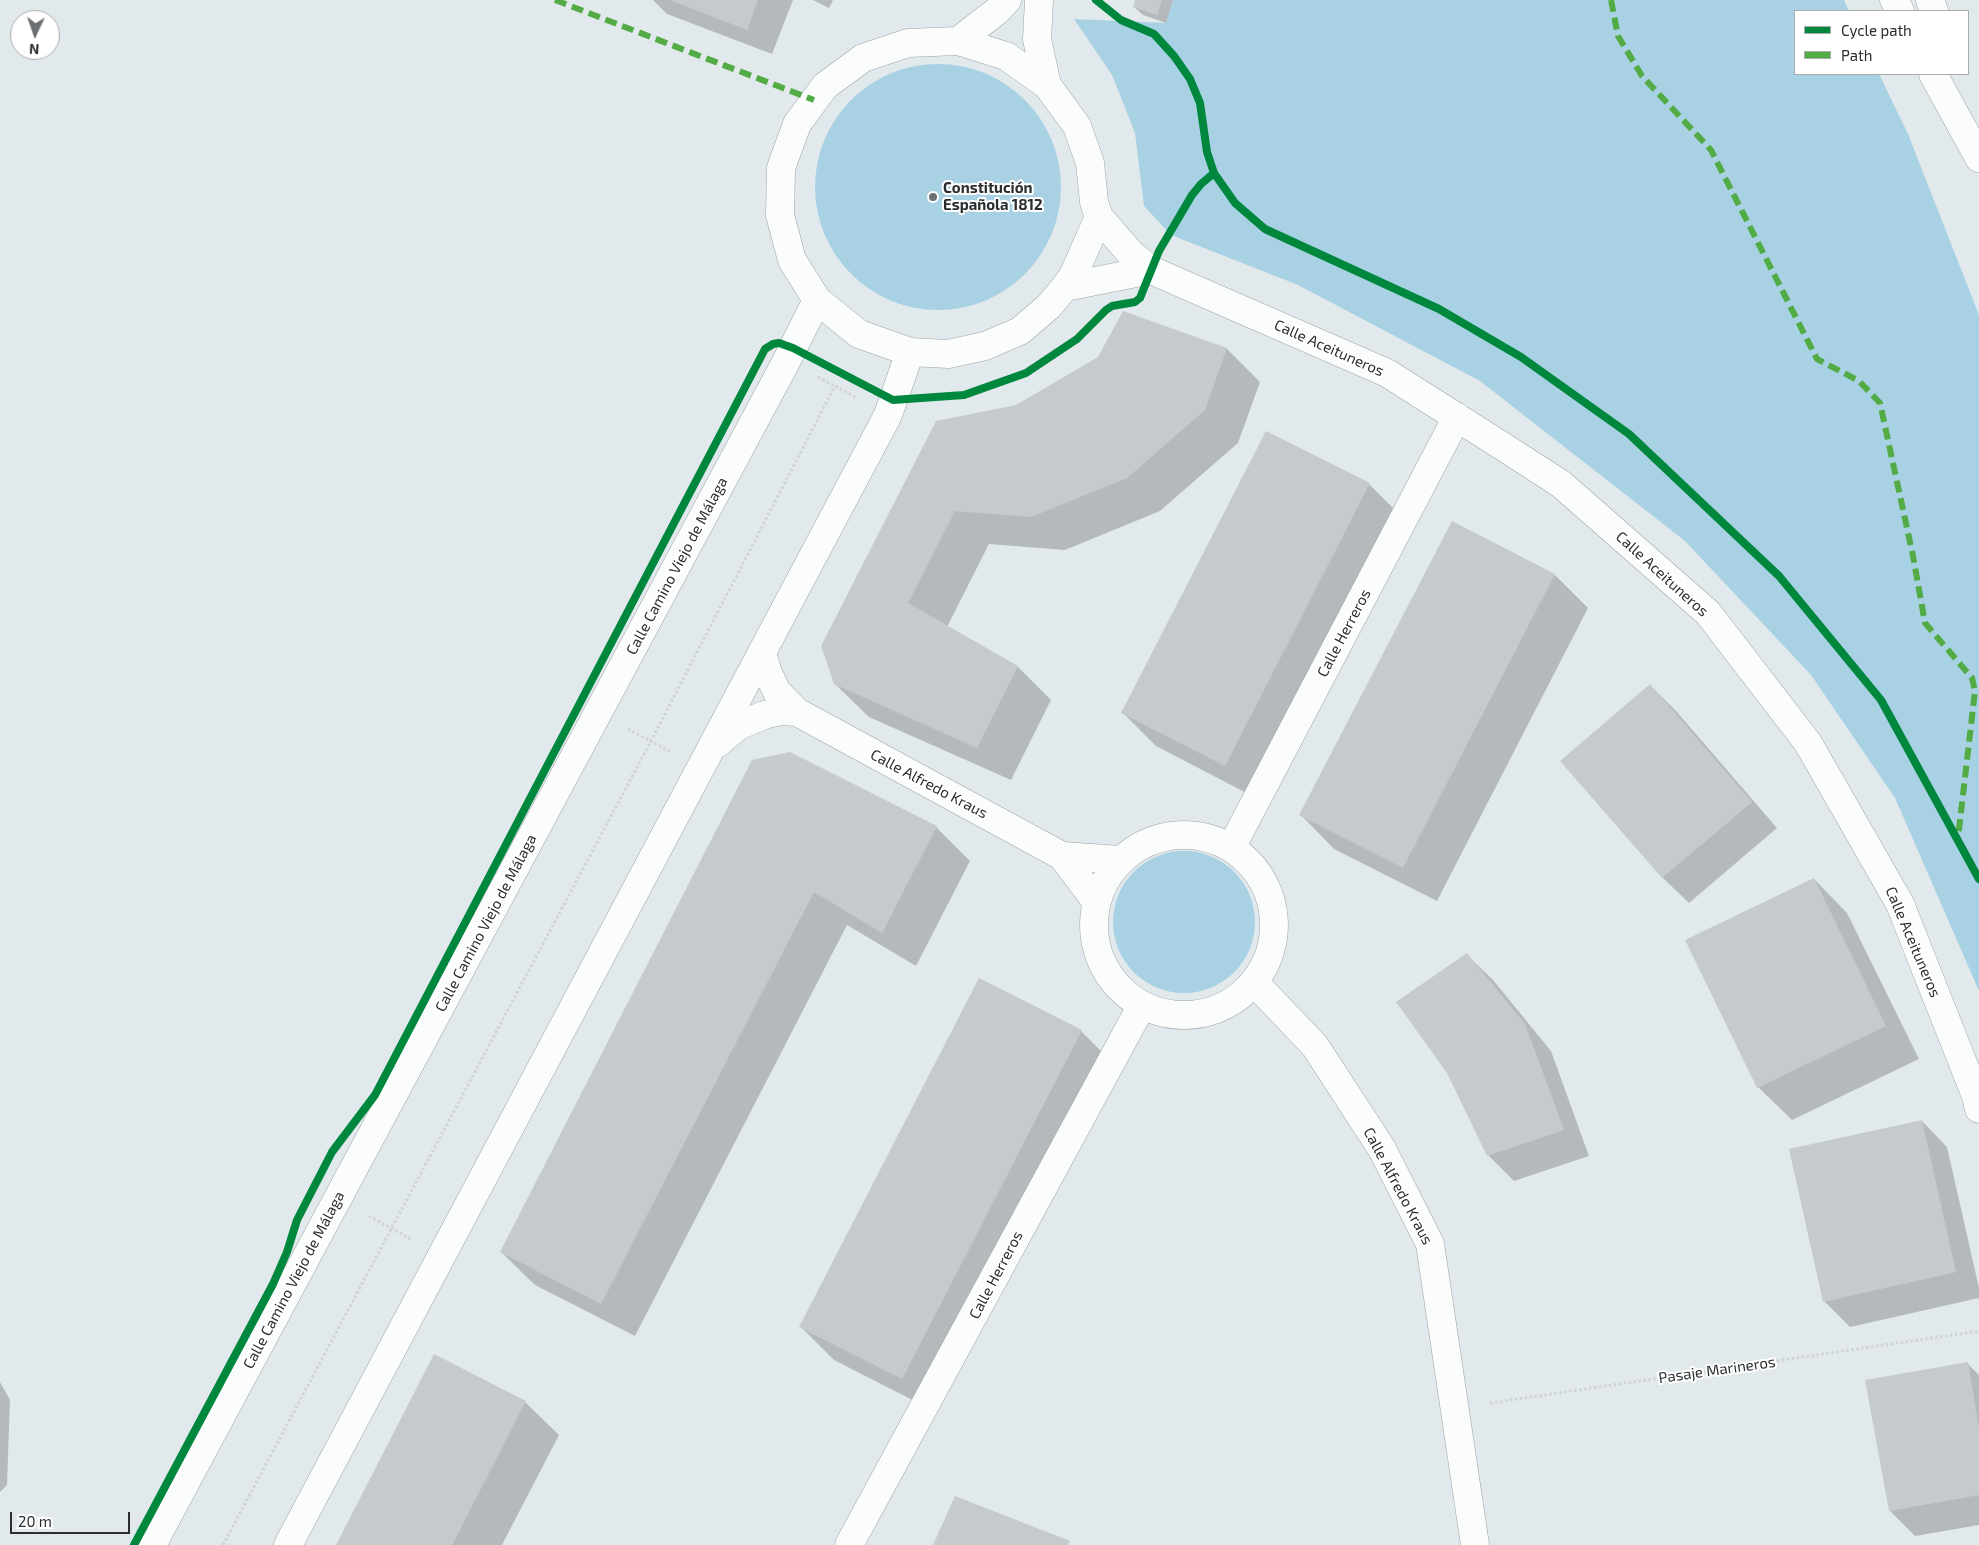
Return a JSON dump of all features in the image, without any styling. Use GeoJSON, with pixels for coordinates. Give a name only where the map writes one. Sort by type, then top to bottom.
{"type":"FeatureCollection","features":[{"type":"Feature","properties":{"kind":"street"},"geometry":{"type":"LineString","coordinates":[[958,41],[997,11],[1006,0]]}},
{"type":"Feature","properties":{"kind":"street"},"geometry":{"type":"LineString","coordinates":[[1040,0],[1037,39],[1047,85]]}},
{"type":"Feature","properties":{"kind":"street"},"geometry":{"type":"LineString","coordinates":[[958,41],[1006,56],[1047,85],[1077,126],[1090,163],[1094,202],[1099,217],[1072,276],[1050,306],[1020,331],[985,346],[948,354],[910,352],[859,334],[817,300],[792,260],[780,215],[781,168],[797,124],[825,86],[863,58],[908,43],[958,41]]}},
{"type":"Feature","properties":{"kind":"street"},"geometry":{"type":"LineString","coordinates":[[1934,75],[1979,158]]}},
{"type":"Feature","properties":{"kind":"street"},"geometry":{"type":"LineString","coordinates":[[1956,75],[1979,142]]}},
{"type":"Feature","properties":{"kind":"street","name":"Calle Aceituneros"},"geometry":{"type":"LineString","coordinates":[[1099,217],[1131,254],[1151,270],[1387,373],[1457,417],[1560,484],[1708,613],[1808,743],[1900,904],[1976,1096],[1979,1109]]}},
{"type":"Feature","properties":{"kind":"street"},"geometry":{"type":"LineString","coordinates":[[1065,287],[1151,270]]}},
{"type":"Feature","properties":{"kind":"street","name":"Calle Camino Viejo de Málaga"},"geometry":{"type":"LineString","coordinates":[[152,1545],[598,714],[787,360],[817,300]]}},
{"type":"Feature","properties":{"kind":"street"},"geometry":{"type":"LineString","coordinates":[[288,1545],[888,415],[910,352]]}},
{"type":"Feature","properties":{"kind":"street","name":"Calle Herreros"},"geometry":{"type":"LineString","coordinates":[[1231,848],[1457,417]]}},
{"type":"Feature","properties":{"kind":"street","name":"Calle Alfredo Kraus"},"geometry":{"type":"LineString","coordinates":[[762,653],[768,673],[777,692],[797,712],[1062,856],[1096,901]]}},
{"type":"Feature","properties":{"kind":"street"},"geometry":{"type":"LineString","coordinates":[[706,758],[738,726],[764,715],[780,712],[797,712]]}},
{"type":"Feature","properties":{"kind":"street"},"geometry":{"type":"LineString","coordinates":[[1174,835],[1204,836],[1231,848],[1255,868],[1269,895],[1274,925],[1272,940],[1269,955],[1254,982],[1230,1002],[1202,1013],[1171,1014],[1142,1005],[1118,986],[1100,960],[1093,931],[1096,901],[1105,879],[1120,860],[1145,843],[1174,835]]}},
{"type":"Feature","properties":{"kind":"street","name":"Calle Alfredo Kraus"},"geometry":{"type":"LineString","coordinates":[[1062,856],[1120,860]]}},
{"type":"Feature","properties":{"kind":"street","name":"Calle Alfredo Kraus"},"geometry":{"type":"LineString","coordinates":[[1254,982],[1315,1046],[1382,1149],[1430,1244],[1475,1545]]}},
{"type":"Feature","properties":{"kind":"street","name":"Calle Herreros"},"geometry":{"type":"LineString","coordinates":[[849,1545],[1142,1005]]}},
{"type":"Feature","properties":{"kind":"path"},"geometry":{"type":"LineString","coordinates":[[787,360],[888,415]]}},
{"type":"Feature","properties":{"kind":"path"},"geometry":{"type":"LineString","coordinates":[[223,1545],[651,741],[835,386]]}},
{"type":"Feature","properties":{"kind":"path"},"geometry":{"type":"LineString","coordinates":[[598,714],[651,741],[706,758]]}},
{"type":"Feature","properties":{"kind":"path"},"geometry":{"type":"LineString","coordinates":[[338,1199],[441,1256]]}},
{"type":"Feature","properties":{"kind":"shaded area"},"geometry":{"type":"Polygon","coordinates":[[[1173,0],[1844,0],[1849,10],[1794,10],[1794,75],[1879,75],[1908,134],[1979,315],[1979,991],[1895,798],[1811,675],[1685,541],[1480,381],[1298,285],[1171,235],[1144,206],[1135,133],[1112,75],[1074,19],[1166,23],[1173,0]]]}},
{"type":"Feature","properties":{"kind":"shaded area"},"geometry":{"type":"Polygon","coordinates":[[[938,64],[962,67],[985,74],[1006,85],[1025,100],[1040,119],[1051,140],[1058,163],[1061,187],[1058,211],[1051,234],[1040,255],[1025,274],[1006,289],[985,300],[962,307],[938,310],[914,307],[891,300],[870,289],[851,274],[836,255],[825,234],[818,211],[815,187],[818,163],[825,140],[836,119],[851,100],[870,85],[891,74],[914,67],[938,64]]]}},
{"type":"Feature","properties":{"kind":"shaded area"},"geometry":{"type":"Polygon","coordinates":[[[1184,851],[1211,857],[1223,863],[1234,872],[1243,883],[1249,895],[1255,922],[1249,949],[1243,961],[1234,972],[1223,981],[1211,987],[1184,993],[1157,987],[1145,981],[1134,972],[1125,961],[1119,949],[1113,922],[1119,895],[1125,883],[1134,872],[1145,863],[1157,857],[1184,851]]]}},
{"type":"Feature","properties":{"kind":"building"},"geometry":{"type":"Polygon","coordinates":[[[670,0],[758,0],[747,30],[670,0]]]}},
{"type":"Feature","properties":{"kind":"building"},"geometry":{"type":"Polygon","coordinates":[[[1135,0],[1162,0],[1157,15],[1133,7],[1135,0]]]}},
{"type":"Feature","properties":{"kind":"building"},"geometry":{"type":"Polygon","coordinates":[[[1123,311],[1227,348],[1205,410],[1127,478],[1031,517],[955,511],[908,603],[1018,666],[977,748],[834,684],[821,646],[936,421],[1016,405],[1098,357],[1123,311]]]}},
{"type":"Feature","properties":{"kind":"building"},"geometry":{"type":"Polygon","coordinates":[[[1266,431],[1370,483],[1225,766],[1121,713],[1266,431]]]}},
{"type":"Feature","properties":{"kind":"building"},"geometry":{"type":"Polygon","coordinates":[[[1452,521],[1555,574],[1403,868],[1299,815],[1452,521]]]}},
{"type":"Feature","properties":{"kind":"building"},"geometry":{"type":"Polygon","coordinates":[[[1650,684],[1752,802],[1662,878],[1560,761],[1650,684]]]}},
{"type":"Feature","properties":{"kind":"building"},"geometry":{"type":"Polygon","coordinates":[[[790,752],[937,826],[882,933],[814,892],[601,1304],[500,1252],[752,760],[790,752]]]}},
{"type":"Feature","properties":{"kind":"building"},"geometry":{"type":"Polygon","coordinates":[[[1814,878],[1886,1026],[1757,1088],[1685,940],[1814,878]]]}},
{"type":"Feature","properties":{"kind":"building"},"geometry":{"type":"Polygon","coordinates":[[[1467,953],[1525,1024],[1564,1130],[1487,1156],[1447,1073],[1396,1002],[1467,953]]]}},
{"type":"Feature","properties":{"kind":"building"},"geometry":{"type":"Polygon","coordinates":[[[979,978],[1082,1030],[902,1379],[799,1327],[979,978]]]}},
{"type":"Feature","properties":{"kind":"building"},"geometry":{"type":"Polygon","coordinates":[[[1922,1120],[1956,1272],[1823,1302],[1789,1149],[1922,1120]]]}},
{"type":"Feature","properties":{"kind":"building"},"geometry":{"type":"Polygon","coordinates":[[[434,1354],[526,1401],[452,1545],[336,1545],[434,1354]]]}},
{"type":"Feature","properties":{"kind":"building"},"geometry":{"type":"Polygon","coordinates":[[[1968,1362],[1979,1427],[1979,1495],[1889,1511],[1865,1380],[1968,1362]]]}},
{"type":"Feature","properties":{"kind":"building"},"geometry":{"type":"Polygon","coordinates":[[[955,1496],[1070,1541],[1068,1545],[933,1545],[955,1496]]]}},
{"type":"Feature","properties":{"kind":"marked path"},"geometry":{"type":"LineString","coordinates":[[555,0],[814,100]]}},
{"type":"Feature","properties":{"kind":"marked path"},"geometry":{"type":"LineString","coordinates":[[1611,0],[1618,36],[1642,76],[1711,150],[1817,359],[1859,381],[1880,403],[1913,556],[1925,623],[1972,678],[1975,691],[1958,838]]}},
{"type":"Feature","properties":{"kind":"cycle path"},"geometry":{"type":"LineString","coordinates":[[134,1545],[273,1284],[287,1252],[297,1220],[332,1152],[375,1095],[765,349],[779,343],[793,348],[893,400],[964,395],[1026,373],[1077,339],[1112,306],[1135,302],[1140,298],[1159,251],[1192,195],[1214,173],[1207,152],[1200,103],[1190,79],[1174,56],[1154,34],[1121,20],[1096,0]]}},
{"type":"Feature","properties":{"kind":"cycle path"},"geometry":{"type":"LineString","coordinates":[[1214,173],[1235,203],[1265,229],[1439,309],[1521,357],[1629,434],[1779,576],[1881,700],[1979,879]]}},
{"type":"Feature","properties":{"kind":"place","name":"Constitución Española 1812"},"geometry":{"type":"Point","coordinates":[933,197]}}]}
